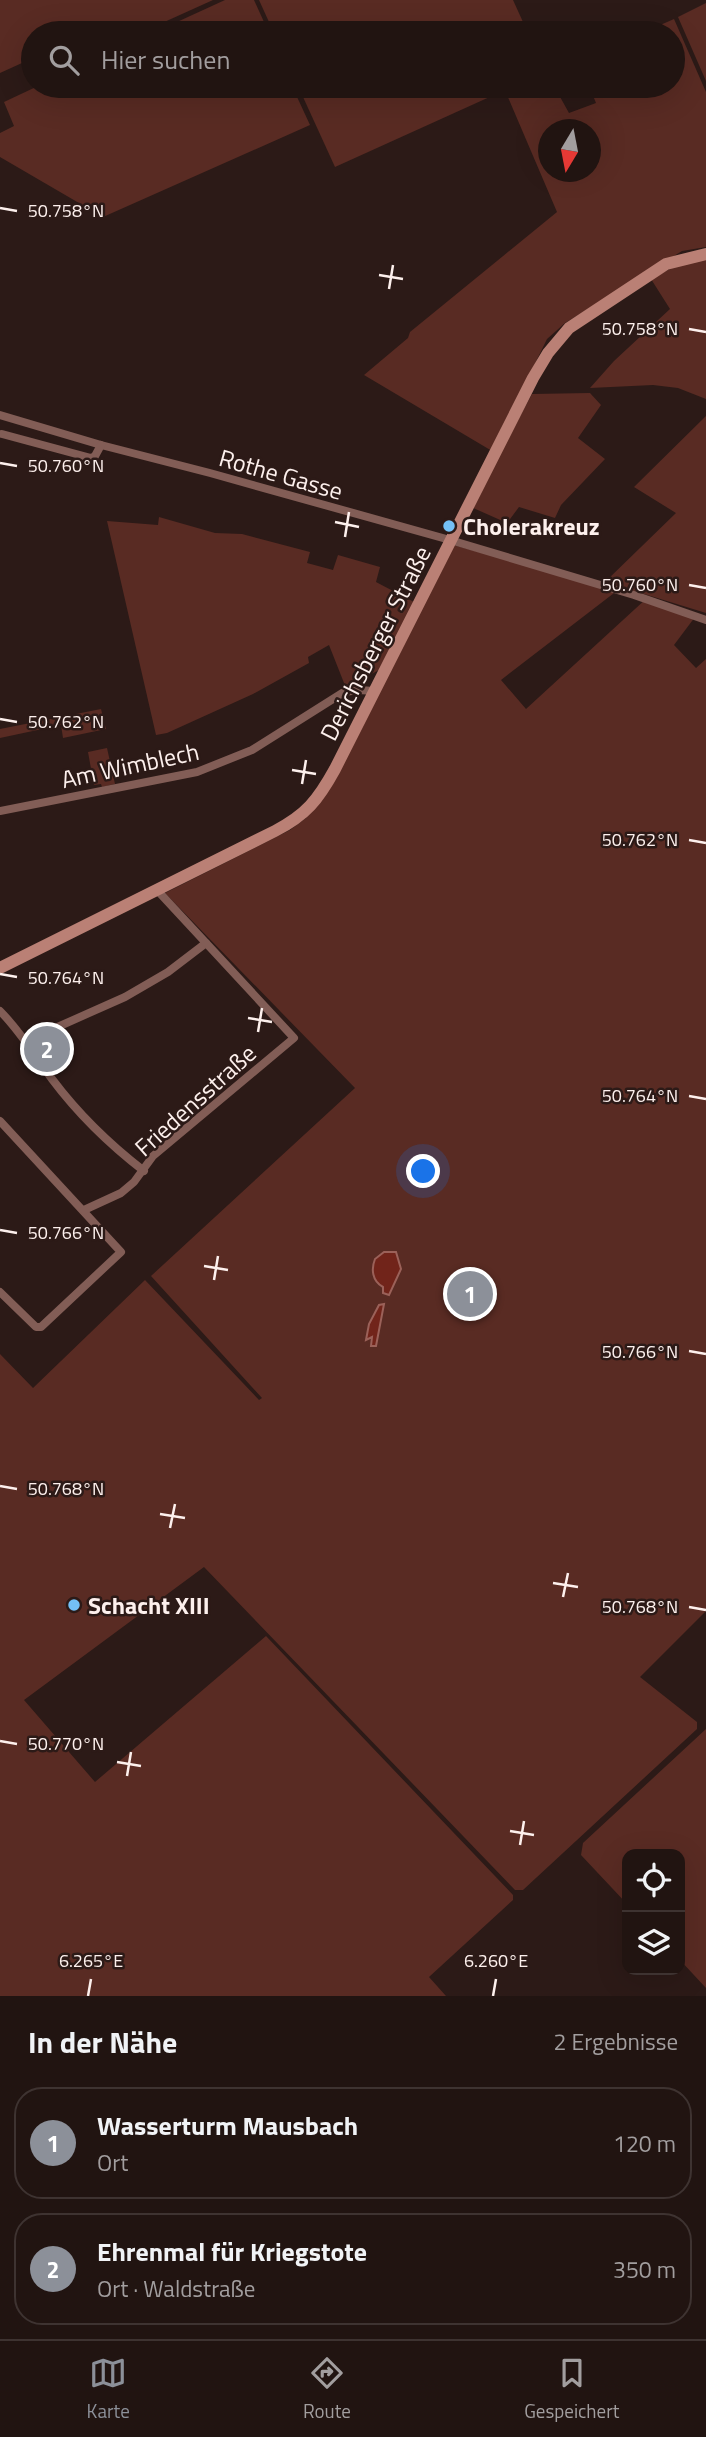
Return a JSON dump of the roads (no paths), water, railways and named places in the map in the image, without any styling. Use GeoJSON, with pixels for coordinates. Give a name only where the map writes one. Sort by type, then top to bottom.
{"type":"FeatureCollection","features":[{"type":"Feature","properties":{"kind":"street","name":"Derichsberger Straße"},"geometry":{"type":"LineString","coordinates":[[0,968],[275,831],[305,812],[326,787],[548,353],[569,328],[666,264],[706,254]]}},
{"type":"Feature","properties":{"kind":"street","name":"Rothe Gasse"},"geometry":{"type":"LineString","coordinates":[[0,415],[100,445],[450,540],[634,595],[706,620]]}},
{"type":"Feature","properties":{"kind":"street"},"geometry":{"type":"LineString","coordinates":[[2,434],[91,458],[95,456],[100,445]]}},
{"type":"Feature","properties":{"kind":"street","name":"Am Wimblech"},"geometry":{"type":"LineString","coordinates":[[0,811],[197,772],[252,750],[344,692],[374,691]]}},
{"type":"Feature","properties":{"kind":"street"},"geometry":{"type":"LineString","coordinates":[[30,1046],[53,1029],[146,985],[206,943],[156,888]]}},
{"type":"Feature","properties":{"kind":"street","name":"Friedensstraße"},"geometry":{"type":"LineString","coordinates":[[84,1210],[121,1193],[144,1171],[153,1156],[294,1038],[206,943]]}},
{"type":"Feature","properties":{"kind":"street"},"geometry":{"type":"LineString","coordinates":[[0,1011],[30,1046],[77,1110],[108,1143],[144,1171]]}},
{"type":"Feature","properties":{"kind":"street"},"geometry":{"type":"LineString","coordinates":[[0,1136],[3,1124]]}},
{"type":"Feature","properties":{"kind":"street"},"geometry":{"type":"LineString","coordinates":[[0,1292],[36,1327],[41,1327],[121,1252],[3,1124]]}},
{"type":"Feature","properties":{"kind":"place","name":"Cholerakreuz"},"geometry":{"type":"Point","coordinates":[449,526]}},
{"type":"Feature","properties":{"kind":"place","name":"Ehrenmal für Kriegstote"},"geometry":{"type":"Point","coordinates":[47,1049]}},
{"type":"Feature","properties":{"kind":"place","name":"Wasserturm Mausbach"},"geometry":{"type":"Point","coordinates":[470,1294]}},
{"type":"Feature","properties":{"kind":"place","name":"Schacht XIII"},"geometry":{"type":"Point","coordinates":[74,1605]}}]}
